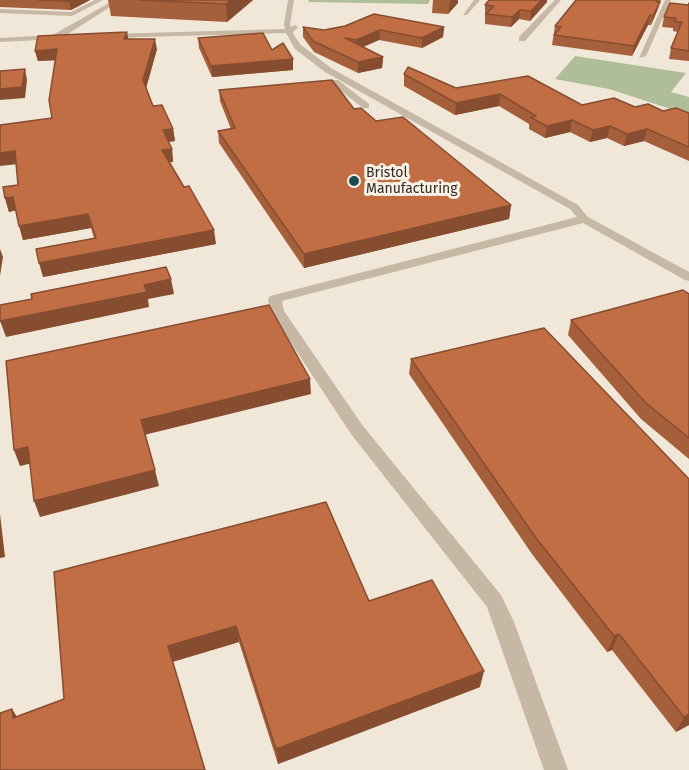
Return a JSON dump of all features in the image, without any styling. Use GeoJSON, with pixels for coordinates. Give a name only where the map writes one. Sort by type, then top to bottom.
{"type":"FeatureCollection","features":[{"type":"Feature","properties":{"kind":"street"},"geometry":{"type":"LineString","coordinates":[[2,13],[72,14],[100,0]]}},
{"type":"Feature","properties":{"kind":"street"},"geometry":{"type":"LineString","coordinates":[[55,37],[118,0]]}},
{"type":"Feature","properties":{"kind":"street"},"geometry":{"type":"LineString","coordinates":[[291,0],[287,24],[291,37],[298,47],[328,70],[574,207],[584,219],[689,277]]}},
{"type":"Feature","properties":{"kind":"street"},"geometry":{"type":"LineString","coordinates":[[465,14],[477,0]]}},
{"type":"Feature","properties":{"kind":"street"},"geometry":{"type":"LineString","coordinates":[[522,39],[558,0]]}},
{"type":"Feature","properties":{"kind":"street"},"geometry":{"type":"LineString","coordinates":[[642,56],[668,0]]}},
{"type":"Feature","properties":{"kind":"street"},"geometry":{"type":"LineString","coordinates":[[95,36],[290,31],[297,24],[298,16]]}},
{"type":"Feature","properties":{"kind":"street"},"geometry":{"type":"LineString","coordinates":[[0,40],[75,37]]}},
{"type":"Feature","properties":{"kind":"street"},"geometry":{"type":"LineString","coordinates":[[328,70],[328,74],[336,83],[366,106]]}},
{"type":"Feature","properties":{"kind":"street"},"geometry":{"type":"LineString","coordinates":[[556,770],[504,622],[494,601],[357,430],[277,311],[275,299],[584,219]]}},
{"type":"Feature","properties":{"kind":"green space"},"geometry":{"type":"Polygon","coordinates":[[[309,0],[430,0],[428,4],[308,2],[309,0]]]}},
{"type":"Feature","properties":{"kind":"green space"},"geometry":{"type":"Polygon","coordinates":[[[575,56],[686,73],[671,92],[689,97],[689,115],[609,89],[555,79],[575,56]]]}},
{"type":"Feature","properties":{"kind":"building"},"geometry":{"type":"Polygon","coordinates":[[[139,0],[231,0],[226,4],[139,0]]]}},
{"type":"Feature","properties":{"kind":"building"},"geometry":{"type":"Polygon","coordinates":[[[489,0],[542,0],[531,11],[520,10],[512,17],[486,14],[494,6],[485,5],[489,0]]]}},
{"type":"Feature","properties":{"kind":"building"},"geometry":{"type":"Polygon","coordinates":[[[576,0],[657,0],[656,2],[660,2],[653,16],[650,15],[634,46],[554,35],[561,27],[555,26],[576,0]]]}},
{"type":"Feature","properties":{"kind":"building"},"geometry":{"type":"Polygon","coordinates":[[[670,3],[688,5],[689,3],[689,51],[671,48],[682,22],[675,22],[676,18],[664,17],[670,3]]]}},
{"type":"Feature","properties":{"kind":"building"},"geometry":{"type":"Polygon","coordinates":[[[374,14],[444,27],[422,38],[380,30],[356,40],[345,38],[383,57],[358,62],[313,41],[303,27],[324,30],[345,26],[374,14]]]}},
{"type":"Feature","properties":{"kind":"building"},"geometry":{"type":"Polygon","coordinates":[[[127,32],[124,39],[155,39],[143,80],[153,106],[162,105],[173,129],[163,130],[172,149],[162,150],[184,187],[189,186],[214,230],[39,263],[36,249],[96,238],[88,214],[19,226],[13,197],[5,198],[3,187],[18,185],[15,151],[0,153],[0,125],[52,118],[49,100],[57,49],[35,51],[38,36],[127,32]]]}},
{"type":"Feature","properties":{"kind":"building"},"geometry":{"type":"Polygon","coordinates":[[[263,33],[272,50],[283,43],[293,59],[211,66],[198,38],[263,33]]]}},
{"type":"Feature","properties":{"kind":"building"},"geometry":{"type":"Polygon","coordinates":[[[408,67],[456,88],[528,76],[582,105],[614,98],[635,107],[648,104],[663,111],[676,108],[689,113],[689,147],[647,129],[627,134],[610,126],[593,130],[572,120],[547,126],[530,117],[536,116],[500,94],[456,103],[404,74],[408,67]]]}},
{"type":"Feature","properties":{"kind":"building"},"geometry":{"type":"Polygon","coordinates":[[[25,69],[22,87],[0,89],[0,71],[25,69]]]}},
{"type":"Feature","properties":{"kind":"building","name":"Bristol Manufacturing"},"geometry":{"type":"Polygon","coordinates":[[[332,80],[354,109],[361,108],[376,121],[403,117],[511,205],[304,254],[218,131],[235,128],[219,90],[332,80]]]}},
{"type":"Feature","properties":{"kind":"building"},"geometry":{"type":"Polygon","coordinates":[[[166,267],[171,279],[144,285],[147,292],[0,321],[0,305],[32,299],[31,294],[166,267]]]}},
{"type":"Feature","properties":{"kind":"building"},"geometry":{"type":"Polygon","coordinates":[[[683,290],[689,294],[689,438],[646,403],[571,320],[683,290]]]}},
{"type":"Feature","properties":{"kind":"building"},"geometry":{"type":"Polygon","coordinates":[[[269,305],[310,379],[141,420],[155,470],[34,501],[28,447],[14,450],[6,361],[269,305]]]}},
{"type":"Feature","properties":{"kind":"building"},"geometry":{"type":"Polygon","coordinates":[[[544,328],[689,479],[689,714],[684,717],[619,634],[614,636],[536,538],[411,359],[544,328]]]}},
{"type":"Feature","properties":{"kind":"building"},"geometry":{"type":"Polygon","coordinates":[[[326,502],[369,601],[432,580],[484,671],[276,749],[236,626],[168,646],[205,770],[0,770],[0,713],[12,709],[13,718],[64,699],[54,572],[326,502]]]}},
{"type":"Feature","properties":{"kind":"place","name":"Bristol Manufacturing"},"geometry":{"type":"Point","coordinates":[354,181]}}]}
